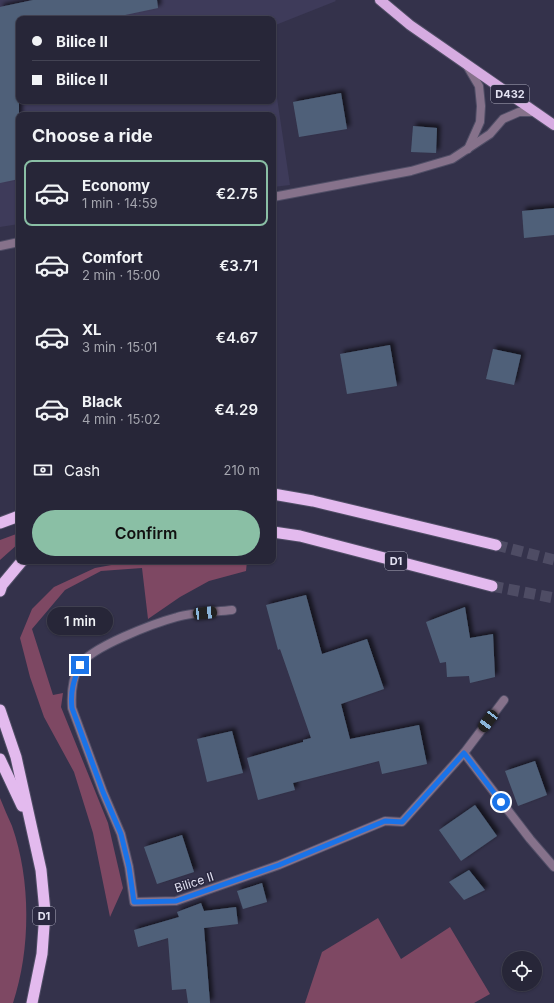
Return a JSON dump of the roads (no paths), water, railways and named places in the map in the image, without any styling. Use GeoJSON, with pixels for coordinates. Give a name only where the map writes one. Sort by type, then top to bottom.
{"type":"FeatureCollection","features":[{"type":"Feature","properties":{"kind":"highway"},"geometry":{"type":"LineString","coordinates":[[276,495],[313,501],[496,546]]}},
{"type":"Feature","properties":{"kind":"highway"},"geometry":{"type":"LineString","coordinates":[[0,523],[16,517]]}},
{"type":"Feature","properties":{"kind":"highway","name":"D1"},"geometry":{"type":"LineString","coordinates":[[276,532],[300,536],[492,586]]}},
{"type":"Feature","properties":{"kind":"highway"},"geometry":{"type":"LineString","coordinates":[[0,590],[2,585],[20,564]]}},
{"type":"Feature","properties":{"kind":"highway","name":"D1"},"geometry":{"type":"LineString","coordinates":[[0,710],[16,757],[41,870],[45,912],[42,954],[32,1003]]}},
{"type":"Feature","properties":{"kind":"highway"},"geometry":{"type":"LineString","coordinates":[[0,759],[31,829]]}},
{"type":"Feature","properties":{"kind":"main road","name":"D432"},"geometry":{"type":"LineString","coordinates":[[380,0],[410,25],[554,125]]}},
{"type":"Feature","properties":{"kind":"street"},"geometry":{"type":"LineString","coordinates":[[465,63],[479,86],[481,106],[480,122],[468,149]]}},
{"type":"Feature","properties":{"kind":"street"},"geometry":{"type":"LineString","coordinates":[[276,196],[433,166],[452,159],[468,149],[490,134],[503,120],[519,112],[536,112]]}},
{"type":"Feature","properties":{"kind":"street"},"geometry":{"type":"LineString","coordinates":[[0,246],[16,243]]}},
{"type":"Feature","properties":{"kind":"street","name":"Bilice II"},"geometry":{"type":"LineString","coordinates":[[232,610],[178,616],[148,626],[118,639],[93,654],[80,665],[73,682],[71,695],[72,708],[103,792],[121,834],[129,867],[134,902],[176,901],[279,865],[385,821],[402,822],[464,753],[504,700]]}},
{"type":"Feature","properties":{"kind":"street"},"geometry":{"type":"LineString","coordinates":[[464,753],[530,839],[554,867]]}},
{"type":"Feature","properties":{"kind":"tunnel"},"geometry":{"type":"LineString","coordinates":[[496,545],[554,560]]}},
{"type":"Feature","properties":{"kind":"tunnel"},"geometry":{"type":"LineString","coordinates":[[492,586],[554,598]]}}]}
